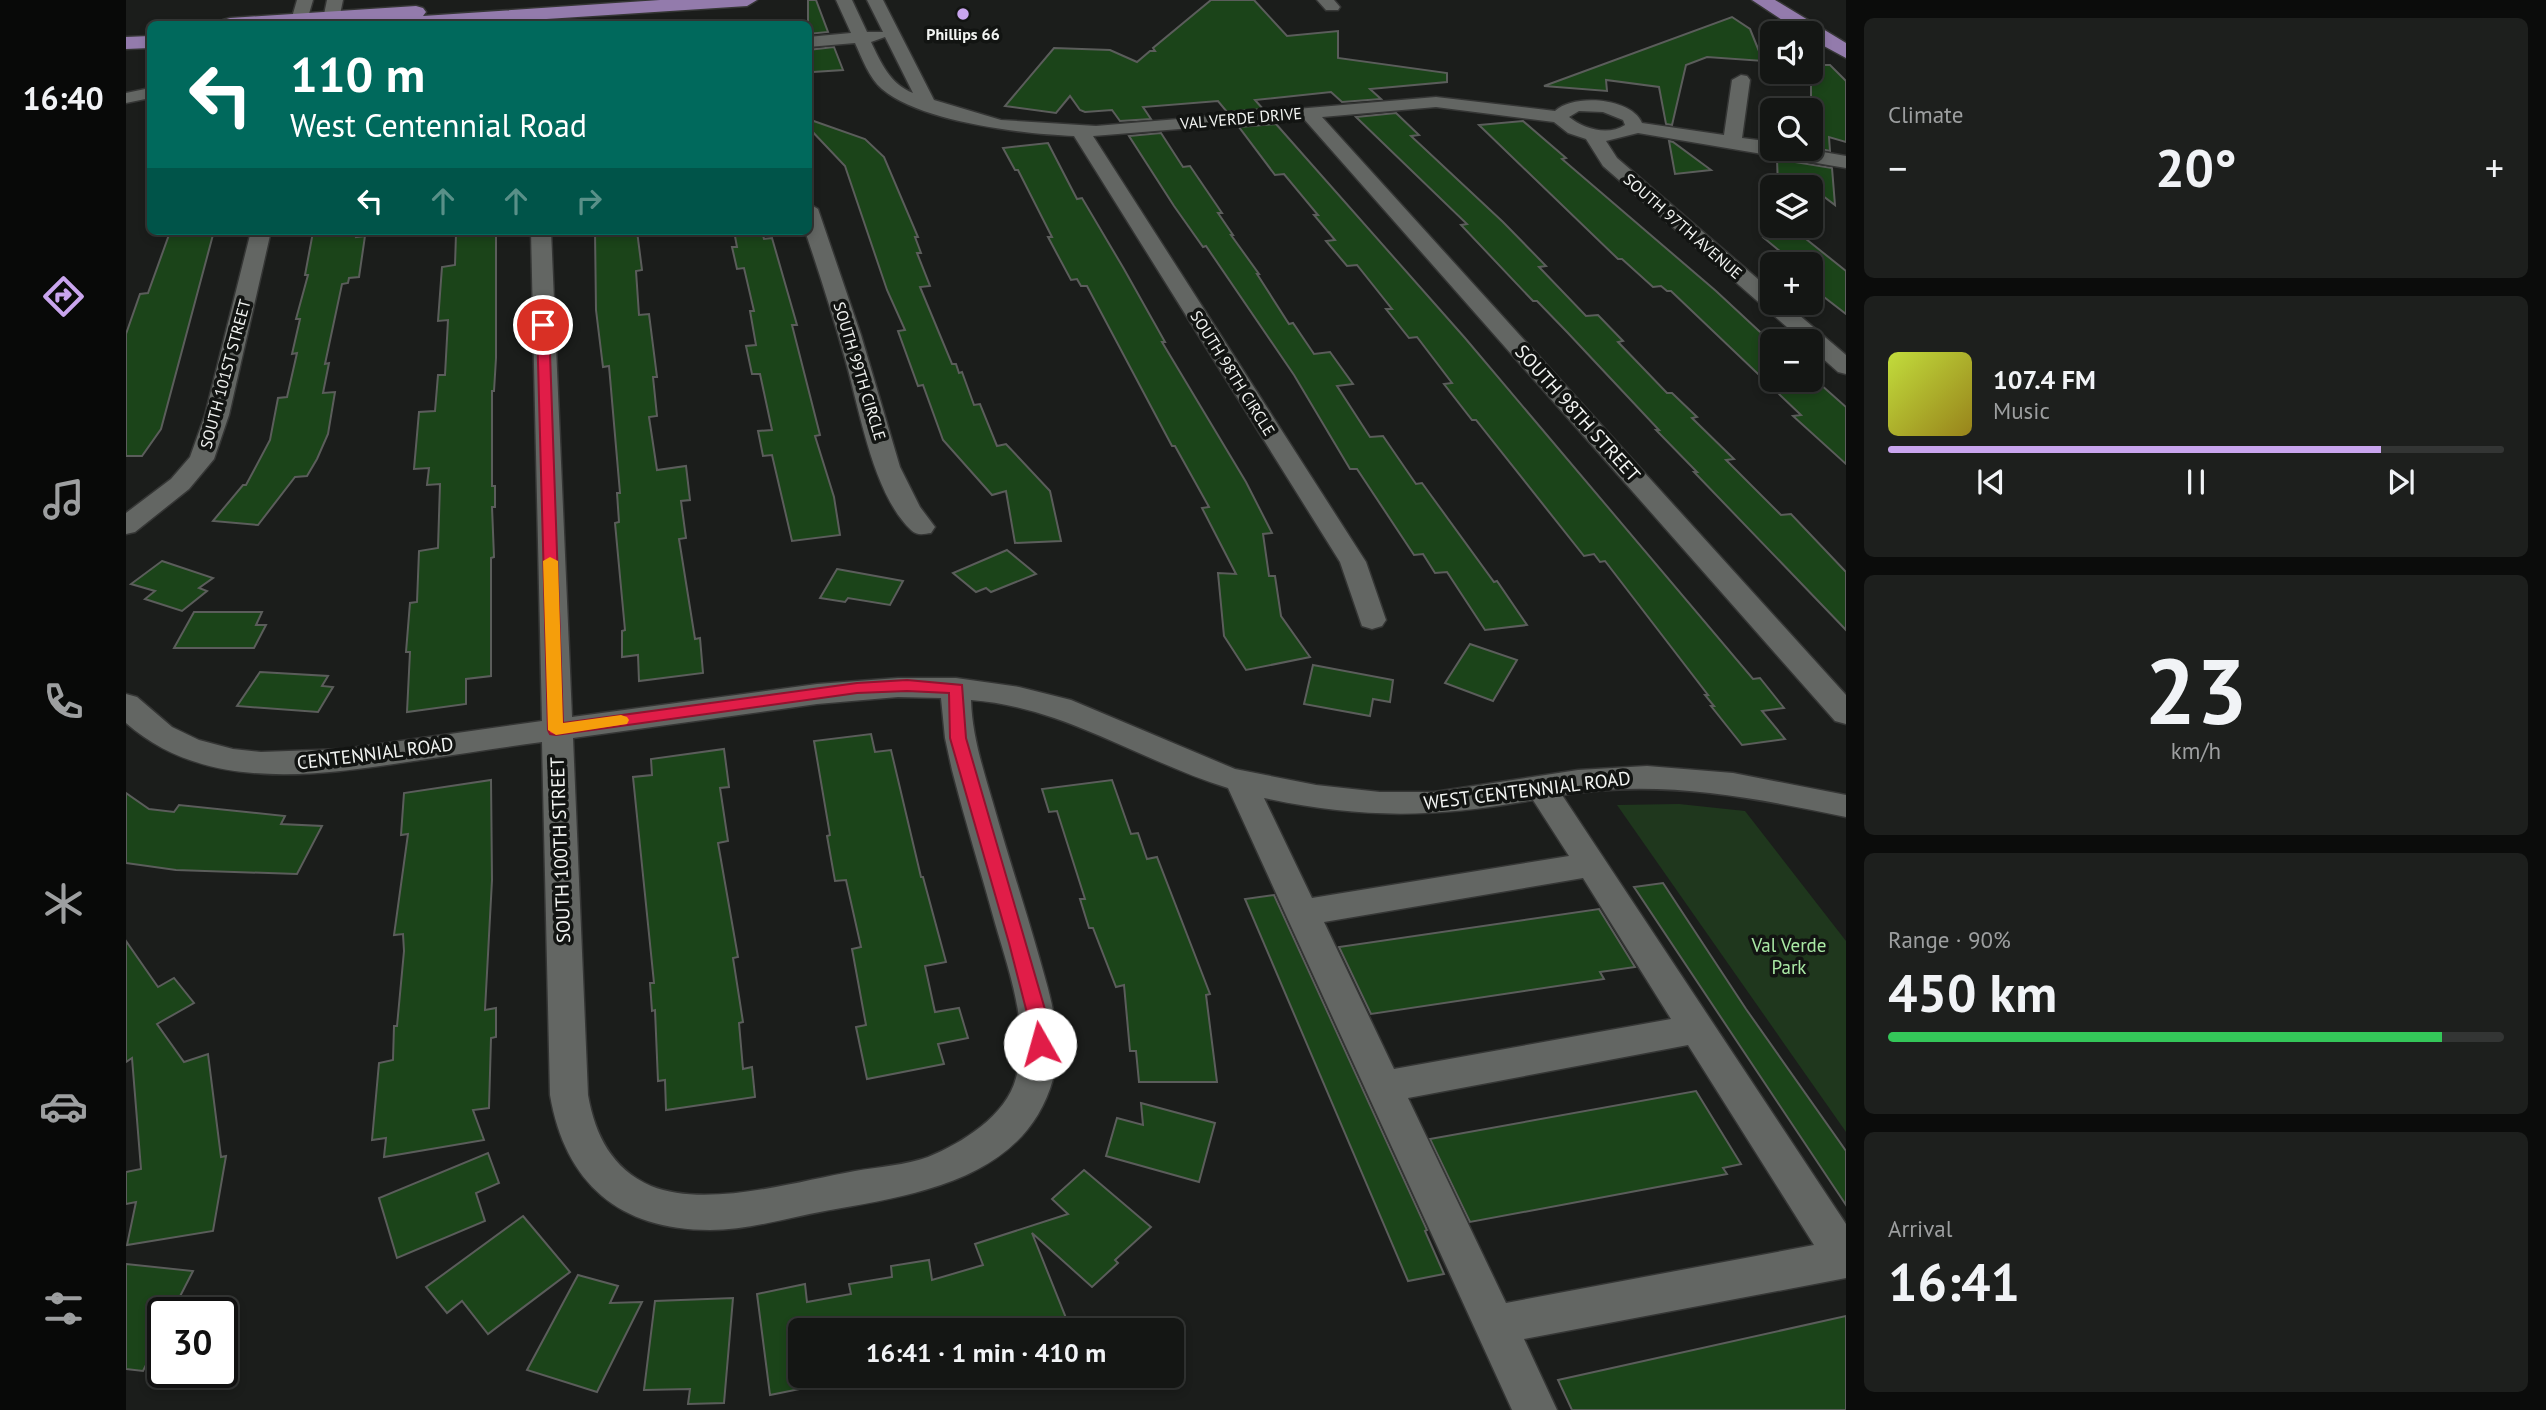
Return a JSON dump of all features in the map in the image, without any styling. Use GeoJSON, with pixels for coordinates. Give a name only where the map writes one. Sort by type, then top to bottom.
{"type":"FeatureCollection","features":[{"type":"Feature","properties":{"kind":"main road"},"geometry":{"type":"LineString","coordinates":[[302,21],[333,14],[584,0]]}},
{"type":"Feature","properties":{"kind":"main road"},"geometry":{"type":"LineString","coordinates":[[435,21],[747,0]]}},
{"type":"Feature","properties":{"kind":"main road"},"geometry":{"type":"LineString","coordinates":[[1762,0],[1846,52]]}},
{"type":"Feature","properties":{"kind":"main road"},"geometry":{"type":"LineString","coordinates":[[1789,0],[1846,34]]}},
{"type":"Feature","properties":{"kind":"main road"},"geometry":{"type":"LineString","coordinates":[[126,32],[147,30]]}},
{"type":"Feature","properties":{"kind":"main road"},"geometry":{"type":"LineString","coordinates":[[126,43],[147,41]]}},
{"type":"Feature","properties":{"kind":"street"},"geometry":{"type":"LineString","coordinates":[[298,21],[305,0]]}},
{"type":"Feature","properties":{"kind":"street","name":"VAL VERDE DRIVE"},"geometry":{"type":"LineString","coordinates":[[844,0],[872,62],[886,84],[902,94],[959,116],[986,122],[1025,128],[1080,131],[1436,102],[1559,117],[1567,125],[1593,134],[1618,134],[1635,127],[1760,146]]}},
{"type":"Feature","properties":{"kind":"street"},"geometry":{"type":"LineString","coordinates":[[875,0],[926,102]]}},
{"type":"Feature","properties":{"kind":"street"},"geometry":{"type":"LineString","coordinates":[[812,42],[892,35]]}},
{"type":"Feature","properties":{"kind":"street"},"geometry":{"type":"LineString","coordinates":[[1732,142],[1741,80]]}},
{"type":"Feature","properties":{"kind":"street"},"geometry":{"type":"LineString","coordinates":[[126,98],[147,94]]}},
{"type":"Feature","properties":{"kind":"street","name":"VAL VERDE DRIVE"},"geometry":{"type":"LineString","coordinates":[[1559,117],[1573,107],[1604,107],[1632,117],[1635,127]]}},
{"type":"Feature","properties":{"kind":"street","name":"SOUTH 98TH STREET"},"geometry":{"type":"LineString","coordinates":[[1308,112],[1846,714]]}},
{"type":"Feature","properties":{"kind":"street","name":"SOUTH 98TH CIRCLE"},"geometry":{"type":"LineString","coordinates":[[1080,131],[1353,562],[1372,620]]}},
{"type":"Feature","properties":{"kind":"street","name":"SOUTH 97TH AVENUE"},"geometry":{"type":"LineString","coordinates":[[1593,134],[1602,153],[1610,162],[1846,367]]}},
{"type":"Feature","properties":{"kind":"street","name":"VAL VERDE DRIVE"},"geometry":{"type":"LineString","coordinates":[[1823,157],[1846,162]]}},
{"type":"Feature","properties":{"kind":"street","name":"SOUTH 99TH CIRCLE"},"geometry":{"type":"LineString","coordinates":[[812,221],[855,350],[894,486],[906,509],[922,527]]}},
{"type":"Feature","properties":{"kind":"street","name":"SOUTH 101ST STREET"},"geometry":{"type":"LineString","coordinates":[[126,526],[180,484],[202,459],[217,415],[260,235]]}},
{"type":"Feature","properties":{"kind":"street","name":"SOUTH 100TH STREET"},"geometry":{"type":"LineString","coordinates":[[541,235],[569,1095],[573,1125],[587,1156],[597,1171],[625,1192],[662,1206],[685,1210],[741,1209],[922,1176],[972,1156],[991,1143],[1018,1113],[1034,1080],[1039,1061],[1036,1013],[958,738],[956,688]]}},
{"type":"Feature","properties":{"kind":"street","name":"WEST CENTENNIAL ROAD"},"geometry":{"type":"LineString","coordinates":[[556,730],[857,688],[907,685],[956,688],[1017,697],[1060,708],[1203,768],[1240,781],[1294,793],[1388,803],[1458,801],[1618,777],[1655,777],[1753,786],[1846,806]]}},
{"type":"Feature","properties":{"kind":"street","name":"CENTENNIAL ROAD"},"geometry":{"type":"LineString","coordinates":[[126,704],[140,721],[165,738],[185,746],[233,760],[284,764],[365,757],[556,730]]}},
{"type":"Feature","properties":{"kind":"street"},"geometry":{"type":"LineString","coordinates":[[1240,781],[1535,1410]]}},
{"type":"Feature","properties":{"kind":"street"},"geometry":{"type":"LineString","coordinates":[[1495,1325],[1846,1258],[1541,787]]}},
{"type":"Feature","properties":{"kind":"street"},"geometry":{"type":"LineString","coordinates":[[1302,913],[1590,865]]}},
{"type":"Feature","properties":{"kind":"street"},"geometry":{"type":"LineString","coordinates":[[1384,1087],[1697,1029]]}},
{"type":"Feature","properties":{"kind":"green space","name":"Val Verde Park"},"geometry":{"type":"Polygon","coordinates":[[[1679,804],[1745,811],[1846,941],[1846,1132],[1617,805],[1679,804]]]}},
{"type":"Feature","properties":{"kind":"building"},"geometry":{"type":"Polygon","coordinates":[[[808,0],[816,0],[828,32],[812,34],[812,21],[808,21],[808,0]]]}},
{"type":"Feature","properties":{"kind":"building"},"geometry":{"type":"Polygon","coordinates":[[[1211,0],[1254,0],[1287,36],[1338,31],[1338,58],[1447,73],[1447,82],[1370,89],[1381,99],[1342,102],[1331,92],[1255,100],[1263,109],[1227,112],[1218,101],[1143,107],[1151,119],[1120,121],[1112,110],[1080,110],[1070,96],[1056,113],[1005,106],[1054,48],[1110,50],[1137,62],[1150,51],[1155,51],[1153,48],[1211,0]]]}},
{"type":"Feature","properties":{"kind":"building"},"geometry":{"type":"Polygon","coordinates":[[[1732,17],[1750,29],[1760,54],[1760,61],[1707,57],[1686,65],[1672,125],[1666,124],[1659,87],[1606,80],[1607,91],[1544,86],[1732,17]]]}},
{"type":"Feature","properties":{"kind":"building"},"geometry":{"type":"Polygon","coordinates":[[[834,47],[843,70],[812,71],[812,50],[834,47]]]}},
{"type":"Feature","properties":{"kind":"building"},"geometry":{"type":"Polygon","coordinates":[[[1823,65],[1830,65],[1846,81],[1846,142],[1829,137],[1830,151],[1823,150],[1823,98],[1811,98],[1811,84],[1823,84],[1823,65]]]}},
{"type":"Feature","properties":{"kind":"building"},"geometry":{"type":"Polygon","coordinates":[[[1396,113],[1419,135],[1411,136],[1546,266],[1539,267],[1586,316],[1598,315],[1623,341],[1618,342],[1667,393],[1672,393],[1697,417],[1692,418],[1734,459],[1726,460],[1781,515],[1791,514],[1846,572],[1846,630],[1694,472],[1697,472],[1567,332],[1537,301],[1533,301],[1461,225],[1467,224],[1356,117],[1396,113]]]}},
{"type":"Feature","properties":{"kind":"building"},"geometry":{"type":"Polygon","coordinates":[[[812,120],[865,139],[884,157],[918,237],[915,237],[921,253],[917,253],[930,286],[920,287],[952,364],[956,364],[959,373],[962,372],[974,405],[980,404],[997,446],[1006,444],[1050,491],[1061,541],[1015,543],[1006,491],[992,495],[943,440],[923,385],[918,386],[898,331],[905,330],[887,290],[845,166],[812,131],[812,120]]]}},
{"type":"Feature","properties":{"kind":"building"},"geometry":{"type":"Polygon","coordinates":[[[1523,121],[1566,158],[1562,159],[1716,291],[1760,332],[1760,376],[1671,291],[1661,286],[1653,287],[1622,259],[1618,259],[1479,125],[1523,121]]]}},
{"type":"Feature","properties":{"kind":"building"},"geometry":{"type":"Polygon","coordinates":[[[1276,124],[1465,338],[1753,679],[1760,678],[1784,708],[1762,711],[1785,739],[1742,745],[1711,706],[1714,706],[1705,695],[1708,695],[1605,561],[1600,562],[1594,554],[1584,556],[1444,384],[1452,383],[1417,337],[1409,338],[1386,309],[1392,309],[1357,265],[1347,266],[1326,241],[1335,240],[1314,215],[1318,215],[1284,174],[1275,175],[1239,127],[1276,124]]]}},
{"type":"Feature","properties":{"kind":"building"},"geometry":{"type":"Polygon","coordinates":[[[1161,133],[1183,167],[1190,166],[1222,213],[1218,213],[1289,324],[1293,323],[1314,354],[1330,352],[1353,384],[1337,386],[1370,437],[1383,436],[1416,484],[1422,483],[1527,625],[1485,630],[1447,572],[1435,573],[1423,554],[1414,555],[1357,469],[1350,469],[1294,375],[1206,246],[1203,247],[1174,206],[1129,136],[1161,133]]]}},
{"type":"Feature","properties":{"kind":"building"},"geometry":{"type":"Polygon","coordinates":[[[1669,141],[1673,142],[1711,170],[1675,174],[1669,141]]]}},
{"type":"Feature","properties":{"kind":"building"},"geometry":{"type":"Polygon","coordinates":[[[1048,143],[1077,199],[1082,198],[1124,269],[1165,342],[1162,342],[1246,482],[1272,533],[1263,534],[1269,576],[1275,576],[1281,616],[1310,657],[1246,670],[1224,636],[1218,573],[1236,574],[1202,508],[1209,507],[1175,446],[1172,446],[1087,286],[1081,286],[1077,279],[1071,280],[1018,170],[1015,170],[1003,148],[1048,143]]]}},
{"type":"Feature","properties":{"kind":"building"},"geometry":{"type":"Polygon","coordinates":[[[1777,161],[1832,168],[1835,205],[1823,196],[1823,175],[1778,175],[1777,161]]]}},
{"type":"Feature","properties":{"kind":"building"},"geometry":{"type":"Polygon","coordinates":[[[169,235],[213,235],[161,429],[142,456],[126,456],[126,334],[140,294],[148,293],[169,235]]]}},
{"type":"Feature","properties":{"kind":"building"},"geometry":{"type":"Polygon","coordinates":[[[312,235],[365,236],[359,277],[349,278],[348,283],[342,284],[325,364],[329,363],[323,393],[335,392],[328,434],[307,476],[295,477],[258,525],[213,521],[243,485],[246,485],[270,440],[278,398],[287,397],[297,353],[292,354],[300,319],[296,319],[308,275],[305,275],[312,235]]]}},
{"type":"Feature","properties":{"kind":"building"},"geometry":{"type":"Polygon","coordinates":[[[456,235],[496,235],[496,358],[492,391],[492,486],[495,486],[495,507],[492,507],[494,557],[491,558],[491,676],[466,679],[466,704],[407,712],[410,652],[406,652],[410,603],[417,602],[419,551],[438,548],[440,484],[427,485],[429,468],[414,469],[419,412],[435,411],[438,375],[445,375],[448,320],[438,321],[442,267],[455,265],[456,235]]]}},
{"type":"Feature","properties":{"kind":"building"},"geometry":{"type":"Polygon","coordinates":[[[595,235],[638,235],[642,270],[636,271],[639,315],[649,314],[657,377],[653,377],[657,416],[649,417],[657,470],[686,466],[690,500],[681,501],[686,538],[679,539],[695,639],[700,638],[703,673],[639,681],[638,655],[622,657],[622,631],[625,630],[615,523],[619,522],[617,493],[620,493],[609,366],[603,367],[596,310],[595,235]]]}},
{"type":"Feature","properties":{"kind":"building"},"geometry":{"type":"Polygon","coordinates":[[[735,235],[763,235],[764,239],[772,238],[797,325],[792,325],[820,435],[815,436],[834,497],[840,535],[792,541],[772,455],[763,456],[758,431],[772,430],[760,374],[752,374],[746,346],[756,345],[750,311],[754,311],[744,268],[737,269],[732,247],[737,247],[735,235]]]}},
{"type":"Feature","properties":{"kind":"building"},"geometry":{"type":"Polygon","coordinates":[[[1764,238],[1805,238],[1822,252],[1781,252],[1764,238]]]}},
{"type":"Feature","properties":{"kind":"building"},"geometry":{"type":"Polygon","coordinates":[[[1823,253],[1846,271],[1846,314],[1823,296],[1823,253]]]}},
{"type":"Feature","properties":{"kind":"building"},"geometry":{"type":"Polygon","coordinates":[[[1823,387],[1846,407],[1846,464],[1793,416],[1801,415],[1777,392],[1823,392],[1823,387]]]}},
{"type":"Feature","properties":{"kind":"building"},"geometry":{"type":"Polygon","coordinates":[[[1007,550],[1036,574],[991,592],[986,588],[976,592],[953,573],[1007,550]]]}},
{"type":"Feature","properties":{"kind":"building"},"geometry":{"type":"Polygon","coordinates":[[[162,561],[213,578],[199,588],[207,591],[182,611],[145,599],[155,591],[131,584],[162,561]]]}},
{"type":"Feature","properties":{"kind":"building"},"geometry":{"type":"Polygon","coordinates":[[[837,569],[903,581],[890,605],[848,598],[845,602],[820,598],[837,569]]]}},
{"type":"Feature","properties":{"kind":"building"},"geometry":{"type":"Polygon","coordinates":[[[194,612],[262,612],[256,625],[266,625],[254,648],[174,648],[194,612]]]}},
{"type":"Feature","properties":{"kind":"building"},"geometry":{"type":"Polygon","coordinates":[[[1470,644],[1517,660],[1493,701],[1445,683],[1470,644]]]}},
{"type":"Feature","properties":{"kind":"building"},"geometry":{"type":"Polygon","coordinates":[[[1313,665],[1393,680],[1390,702],[1373,699],[1370,716],[1304,704],[1313,665]]]}},
{"type":"Feature","properties":{"kind":"building"},"geometry":{"type":"Polygon","coordinates":[[[260,672],[328,676],[322,686],[333,687],[318,712],[237,706],[260,672]]]}},
{"type":"Feature","properties":{"kind":"building"},"geometry":{"type":"Polygon","coordinates":[[[871,734],[875,752],[891,750],[921,877],[946,962],[925,966],[935,1012],[959,1008],[968,1038],[938,1044],[944,1064],[867,1079],[856,1027],[866,1025],[852,949],[861,947],[846,880],[835,881],[814,741],[871,734]]]}},
{"type":"Feature","properties":{"kind":"building"},"geometry":{"type":"Polygon","coordinates":[[[724,749],[729,787],[720,788],[728,841],[718,843],[738,957],[733,958],[743,1022],[739,1023],[743,1069],[752,1067],[755,1097],[666,1110],[665,1080],[658,1081],[655,1010],[652,1011],[650,983],[654,983],[633,777],[652,775],[651,759],[724,749]]]}},
{"type":"Feature","properties":{"kind":"building"},"geometry":{"type":"Polygon","coordinates":[[[491,780],[492,880],[485,1010],[496,1008],[496,1037],[491,1038],[489,1108],[473,1110],[484,1140],[384,1157],[386,1138],[372,1140],[379,1063],[393,1060],[394,1026],[397,1026],[404,951],[403,934],[394,935],[408,834],[401,835],[404,793],[491,780]]]}},
{"type":"Feature","properties":{"kind":"building"},"geometry":{"type":"Polygon","coordinates":[[[1112,780],[1131,834],[1138,833],[1147,859],[1157,857],[1210,994],[1206,995],[1217,1082],[1139,1082],[1136,1051],[1130,1051],[1124,985],[1116,987],[1093,928],[1089,928],[1080,899],[1085,899],[1057,811],[1049,812],[1042,789],[1112,780]]]}},
{"type":"Feature","properties":{"kind":"building"},"geometry":{"type":"Polygon","coordinates":[[[126,793],[149,809],[174,812],[179,805],[285,816],[281,824],[322,826],[297,874],[176,870],[126,863],[126,793]]]}},
{"type":"Feature","properties":{"kind":"building"},"geometry":{"type":"Polygon","coordinates":[[[1663,883],[1746,1009],[1846,1151],[1846,1205],[1634,887],[1663,883]]]}},
{"type":"Feature","properties":{"kind":"building"},"geometry":{"type":"Polygon","coordinates":[[[1274,895],[1427,1230],[1425,1231],[1444,1274],[1408,1281],[1245,899],[1274,895]]]}},
{"type":"Feature","properties":{"kind":"building"},"geometry":{"type":"Polygon","coordinates":[[[1599,909],[1635,967],[1600,972],[1604,979],[1371,1014],[1339,947],[1599,909]]]}},
{"type":"Feature","properties":{"kind":"building"},"geometry":{"type":"Polygon","coordinates":[[[126,941],[158,987],[174,978],[194,1003],[157,1024],[184,1062],[208,1054],[221,1157],[226,1156],[213,1231],[127,1245],[136,1202],[126,1204],[126,1172],[141,1169],[132,1058],[126,1062],[126,941]]]}},
{"type":"Feature","properties":{"kind":"building"},"geometry":{"type":"Polygon","coordinates":[[[1696,1091],[1741,1164],[1723,1168],[1727,1174],[1470,1222],[1430,1139],[1696,1091]]]}},
{"type":"Feature","properties":{"kind":"building"},"geometry":{"type":"Polygon","coordinates":[[[1141,1103],[1215,1123],[1199,1182],[1106,1156],[1117,1118],[1143,1125],[1141,1103]]]}},
{"type":"Feature","properties":{"kind":"building"},"geometry":{"type":"Polygon","coordinates":[[[488,1153],[499,1183],[476,1193],[485,1221],[397,1258],[379,1198],[488,1153]]]}},
{"type":"Feature","properties":{"kind":"building"},"geometry":{"type":"Polygon","coordinates":[[[1084,1170],[1151,1227],[1115,1260],[1118,1263],[1092,1287],[1032,1233],[1066,1318],[788,1318],[788,1388],[800,1389],[770,1395],[757,1294],[805,1284],[807,1302],[851,1294],[849,1284],[892,1277],[891,1266],[929,1260],[932,1280],[983,1265],[975,1244],[1068,1214],[1052,1199],[1084,1170]]]}},
{"type":"Feature","properties":{"kind":"building"},"geometry":{"type":"Polygon","coordinates":[[[523,1216],[570,1272],[488,1334],[462,1301],[447,1313],[426,1287],[523,1216]]]}},
{"type":"Feature","properties":{"kind":"building"},"geometry":{"type":"Polygon","coordinates":[[[126,1264],[193,1271],[180,1297],[147,1297],[147,1363],[143,1371],[126,1369],[126,1264]]]}},
{"type":"Feature","properties":{"kind":"building"},"geometry":{"type":"Polygon","coordinates":[[[578,1275],[618,1286],[610,1303],[642,1302],[597,1392],[527,1370],[578,1275]]]}},
{"type":"Feature","properties":{"kind":"building"},"geometry":{"type":"Polygon","coordinates":[[[733,1298],[724,1403],[688,1404],[690,1389],[644,1390],[655,1301],[733,1298]]]}},
{"type":"Feature","properties":{"kind":"building"},"geometry":{"type":"Polygon","coordinates":[[[1846,1316],[1846,1410],[1572,1410],[1558,1380],[1846,1316]]]}},
{"type":"Feature","properties":{"kind":"slow traffic"},"geometry":{"type":"LineString","coordinates":[[550,561],[556,730],[621,720]]}},
{"type":"Feature","properties":{"kind":"place","name":"Phillips 66"},"geometry":{"type":"Point","coordinates":[963,14]}},
{"type":"Feature","properties":{"kind":"route"},"geometry":{"type":"LineString","coordinates":[[543,325],[556,730],[857,688],[907,685],[956,688],[958,738],[1018,943],[1036,1013],[1040,1044]]}}]}
